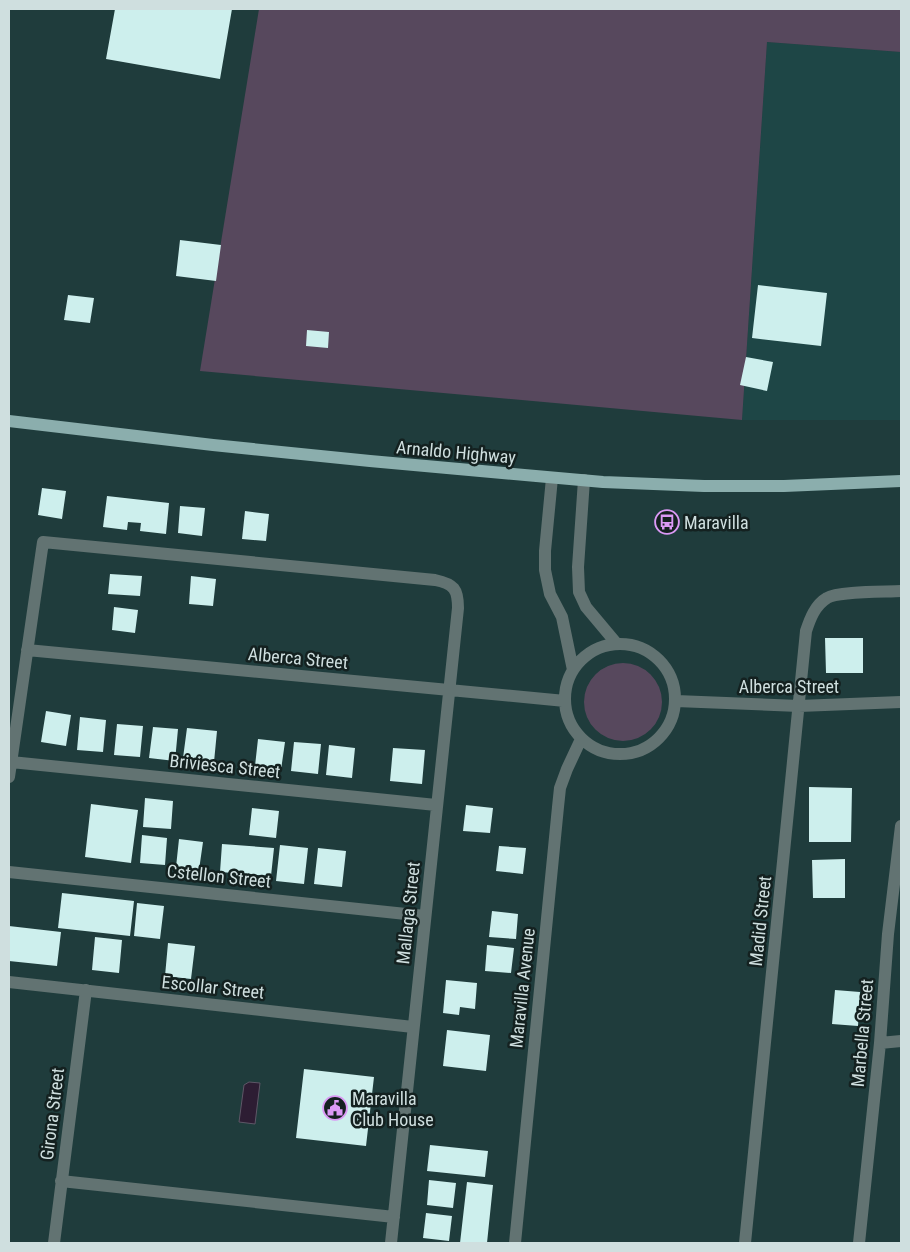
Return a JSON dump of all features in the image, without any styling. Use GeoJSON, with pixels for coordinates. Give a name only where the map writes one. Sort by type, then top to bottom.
{"type":"FeatureCollection","features":[{"type":"Feature","properties":{"kind":"main road","name":"Arnaldo Highway"},"geometry":{"type":"LineString","coordinates":[[9,421],[223,446],[552,478],[704,486],[784,486],[901,481]]}},
{"type":"Feature","properties":{"kind":"street"},"geometry":{"type":"LineString","coordinates":[[552,478],[544,570],[550,594],[562,617],[573,670]]}},
{"type":"Feature","properties":{"kind":"street"},"geometry":{"type":"LineString","coordinates":[[584,480],[578,567],[579,592],[586,607],[617,644]]}},
{"type":"Feature","properties":{"kind":"street","name":"Mallaga Street"},"geometry":{"type":"LineString","coordinates":[[27,650],[43,542],[435,580],[445,582],[454,587],[458,597],[458,608],[436,805],[392,1243]]}},
{"type":"Feature","properties":{"kind":"street","name":"Madid Street"},"geometry":{"type":"LineString","coordinates":[[745,1243],[806,631],[811,616],[827,598],[837,595],[901,591]]}},
{"type":"Feature","properties":{"kind":"street"},"geometry":{"type":"LineString","coordinates":[[617,644],[636,645],[652,653],[665,666],[674,683],[676,701],[672,719],[663,735],[649,747],[632,754],[614,755],[596,750],[581,739],[572,728],[567,715],[565,701],[567,685],[573,670],[585,657],[600,648],[617,644]]}},
{"type":"Feature","properties":{"kind":"street"},"geometry":{"type":"LineString","coordinates":[[9,778],[27,650]]}},
{"type":"Feature","properties":{"kind":"street","name":"Alberca Street"},"geometry":{"type":"LineString","coordinates":[[27,650],[565,701]]}},
{"type":"Feature","properties":{"kind":"street","name":"Alberca Street"},"geometry":{"type":"LineString","coordinates":[[676,701],[799,706],[901,702]]}},
{"type":"Feature","properties":{"kind":"street","name":"Maravilla Avenue"},"geometry":{"type":"LineString","coordinates":[[515,1243],[560,788],[581,739]]}},
{"type":"Feature","properties":{"kind":"street","name":"Briviesca Street"},"geometry":{"type":"LineString","coordinates":[[11,762],[436,805]]}},
{"type":"Feature","properties":{"kind":"street","name":"Marbella Street"},"geometry":{"type":"LineString","coordinates":[[859,1243],[880,1043],[888,934],[901,826]]}},
{"type":"Feature","properties":{"kind":"street","name":"Cstellon Street"},"geometry":{"type":"LineString","coordinates":[[9,872],[425,916]]}},
{"type":"Feature","properties":{"kind":"street"},"geometry":{"type":"LineString","coordinates":[[888,934],[901,933]]}},
{"type":"Feature","properties":{"kind":"street","name":"Escollar Street"},"geometry":{"type":"LineString","coordinates":[[9,982],[413,1027]]}},
{"type":"Feature","properties":{"kind":"street","name":"Girona Street"},"geometry":{"type":"LineString","coordinates":[[54,1243],[86,990]]}},
{"type":"Feature","properties":{"kind":"street"},"geometry":{"type":"LineString","coordinates":[[880,1043],[901,1041]]}},
{"type":"Feature","properties":{"kind":"street"},"geometry":{"type":"LineString","coordinates":[[61,1181],[394,1217]]}},
{"type":"Feature","properties":{"kind":"shaded area"},"geometry":{"type":"Polygon","coordinates":[[[259,9],[901,9],[901,52],[767,42],[742,420],[200,371],[259,9]]]}},
{"type":"Feature","properties":{"kind":"shaded area"},"geometry":{"type":"Polygon","coordinates":[[[767,42],[901,52],[901,420],[742,420],[767,42]]]}},
{"type":"Feature","properties":{"kind":"shaded area"},"geometry":{"type":"Polygon","coordinates":[[[623,663],[638,666],[650,675],[659,687],[662,702],[659,717],[650,729],[638,738],[623,741],[608,738],[596,729],[587,717],[584,702],[587,687],[596,675],[608,666],[623,663]]]}},
{"type":"Feature","properties":{"kind":"shaded area"},"geometry":{"type":"Polygon","coordinates":[[[249,1082],[260,1083],[255,1124],[239,1122],[244,1085],[249,1082]]]}},
{"type":"Feature","properties":{"kind":"building"},"geometry":{"type":"Polygon","coordinates":[[[115,9],[232,9],[220,79],[106,59],[115,9]]]}},
{"type":"Feature","properties":{"kind":"building"},"geometry":{"type":"Polygon","coordinates":[[[180,240],[221,245],[216,281],[176,276],[180,240]]]}},
{"type":"Feature","properties":{"kind":"building"},"geometry":{"type":"Polygon","coordinates":[[[758,285],[827,293],[821,346],[752,338],[758,285]]]}},
{"type":"Feature","properties":{"kind":"building"},"geometry":{"type":"Polygon","coordinates":[[[68,295],[94,298],[90,323],[64,320],[68,295]]]}},
{"type":"Feature","properties":{"kind":"building"},"geometry":{"type":"Polygon","coordinates":[[[307,330],[329,332],[328,348],[306,346],[307,330]]]}},
{"type":"Feature","properties":{"kind":"building"},"geometry":{"type":"Polygon","coordinates":[[[746,357],[773,362],[767,391],[740,385],[746,357]]]}},
{"type":"Feature","properties":{"kind":"building"},"geometry":{"type":"Polygon","coordinates":[[[42,488],[66,491],[62,519],[38,515],[42,488]]]}},
{"type":"Feature","properties":{"kind":"building"},"geometry":{"type":"Polygon","coordinates":[[[107,496],[169,503],[166,534],[140,531],[141,523],[128,522],[127,530],[103,527],[107,496]]]}},
{"type":"Feature","properties":{"kind":"building"},"geometry":{"type":"Polygon","coordinates":[[[180,506],[205,508],[202,536],[178,533],[180,506]]]}},
{"type":"Feature","properties":{"kind":"building"},"geometry":{"type":"Polygon","coordinates":[[[245,511],[269,514],[266,541],[242,539],[245,511]]]}},
{"type":"Feature","properties":{"kind":"building"},"geometry":{"type":"Polygon","coordinates":[[[110,574],[142,576],[140,596],[108,594],[110,574]]]}},
{"type":"Feature","properties":{"kind":"building"},"geometry":{"type":"Polygon","coordinates":[[[191,576],[216,579],[213,606],[189,604],[191,576]]]}},
{"type":"Feature","properties":{"kind":"building"},"geometry":{"type":"Polygon","coordinates":[[[114,607],[138,610],[135,633],[112,630],[114,607]]]}},
{"type":"Feature","properties":{"kind":"building"},"geometry":{"type":"Polygon","coordinates":[[[825,638],[863,638],[863,673],[826,673],[825,638]]]}},
{"type":"Feature","properties":{"kind":"building"},"geometry":{"type":"Polygon","coordinates":[[[46,711],[71,715],[66,746],[41,742],[46,711]]]}},
{"type":"Feature","properties":{"kind":"building"},"geometry":{"type":"Polygon","coordinates":[[[80,717],[106,720],[103,752],[77,750],[80,717]]]}},
{"type":"Feature","properties":{"kind":"building"},"geometry":{"type":"Polygon","coordinates":[[[117,724],[143,726],[140,757],[114,755],[117,724]]]}},
{"type":"Feature","properties":{"kind":"building"},"geometry":{"type":"Polygon","coordinates":[[[153,727],[178,729],[175,761],[149,758],[153,727]]]}},
{"type":"Feature","properties":{"kind":"building"},"geometry":{"type":"Polygon","coordinates":[[[187,728],[217,731],[214,762],[183,758],[187,728]]]}},
{"type":"Feature","properties":{"kind":"building"},"geometry":{"type":"Polygon","coordinates":[[[258,739],[285,742],[281,770],[255,766],[258,739]]]}},
{"type":"Feature","properties":{"kind":"building"},"geometry":{"type":"Polygon","coordinates":[[[294,742],[321,744],[318,774],[291,771],[294,742]]]}},
{"type":"Feature","properties":{"kind":"building"},"geometry":{"type":"Polygon","coordinates":[[[329,745],[355,748],[352,778],[326,775],[329,745]]]}},
{"type":"Feature","properties":{"kind":"building"},"geometry":{"type":"Polygon","coordinates":[[[393,748],[425,750],[422,784],[390,781],[393,748]]]}},
{"type":"Feature","properties":{"kind":"building"},"geometry":{"type":"Polygon","coordinates":[[[809,787],[852,788],[851,842],[809,842],[809,787]]]}},
{"type":"Feature","properties":{"kind":"building"},"geometry":{"type":"Polygon","coordinates":[[[145,798],[173,801],[171,829],[143,827],[145,798]]]}},
{"type":"Feature","properties":{"kind":"building"},"geometry":{"type":"Polygon","coordinates":[[[91,804],[138,810],[131,863],[85,857],[91,804]]]}},
{"type":"Feature","properties":{"kind":"building"},"geometry":{"type":"Polygon","coordinates":[[[466,805],[493,808],[490,833],[463,831],[466,805]]]}},
{"type":"Feature","properties":{"kind":"building"},"geometry":{"type":"Polygon","coordinates":[[[252,808],[279,811],[276,838],[249,835],[252,808]]]}},
{"type":"Feature","properties":{"kind":"building"},"geometry":{"type":"Polygon","coordinates":[[[142,835],[167,838],[165,865],[140,863],[142,835]]]}},
{"type":"Feature","properties":{"kind":"building"},"geometry":{"type":"Polygon","coordinates":[[[179,839],[203,842],[199,870],[176,867],[179,839]]]}},
{"type":"Feature","properties":{"kind":"building"},"geometry":{"type":"Polygon","coordinates":[[[222,844],[274,848],[271,876],[220,872],[222,844]]]}},
{"type":"Feature","properties":{"kind":"building"},"geometry":{"type":"Polygon","coordinates":[[[280,845],[308,848],[304,884],[276,881],[280,845]]]}},
{"type":"Feature","properties":{"kind":"building"},"geometry":{"type":"Polygon","coordinates":[[[499,846],[526,848],[523,874],[496,871],[499,846]]]}},
{"type":"Feature","properties":{"kind":"building"},"geometry":{"type":"Polygon","coordinates":[[[318,848],[346,851],[342,887],[314,884],[318,848]]]}},
{"type":"Feature","properties":{"kind":"building"},"geometry":{"type":"Polygon","coordinates":[[[845,859],[845,898],[813,898],[812,860],[845,859]]]}},
{"type":"Feature","properties":{"kind":"building"},"geometry":{"type":"Polygon","coordinates":[[[62,893],[134,901],[130,936],[58,928],[62,893]]]}},
{"type":"Feature","properties":{"kind":"building"},"geometry":{"type":"Polygon","coordinates":[[[137,903],[164,906],[160,939],[134,936],[137,903]]]}},
{"type":"Feature","properties":{"kind":"building"},"geometry":{"type":"Polygon","coordinates":[[[492,911],[518,914],[516,939],[489,937],[492,911]]]}},
{"type":"Feature","properties":{"kind":"building"},"geometry":{"type":"Polygon","coordinates":[[[9,926],[61,932],[57,966],[9,961],[9,926]]]}},
{"type":"Feature","properties":{"kind":"building"},"geometry":{"type":"Polygon","coordinates":[[[95,937],[122,940],[119,973],[92,970],[95,937]]]}},
{"type":"Feature","properties":{"kind":"building"},"geometry":{"type":"Polygon","coordinates":[[[168,943],[195,946],[191,979],[165,976],[168,943]]]}},
{"type":"Feature","properties":{"kind":"building"},"geometry":{"type":"Polygon","coordinates":[[[487,945],[514,948],[511,973],[485,971],[487,945]]]}},
{"type":"Feature","properties":{"kind":"building"},"geometry":{"type":"Polygon","coordinates":[[[446,980],[477,983],[475,1009],[460,1007],[459,1015],[443,1013],[446,980]]]}},
{"type":"Feature","properties":{"kind":"building"},"geometry":{"type":"Polygon","coordinates":[[[835,990],[860,992],[858,1026],[832,1024],[835,990]]]}},
{"type":"Feature","properties":{"kind":"building"},"geometry":{"type":"Polygon","coordinates":[[[447,1030],[490,1035],[486,1071],[443,1066],[447,1030]]]}},
{"type":"Feature","properties":{"kind":"building","name":"Maravilla Club House"},"geometry":{"type":"Polygon","coordinates":[[[304,1069],[374,1077],[366,1146],[296,1138],[304,1069]]]}},
{"type":"Feature","properties":{"kind":"building"},"geometry":{"type":"Polygon","coordinates":[[[430,1145],[488,1151],[485,1177],[427,1171],[430,1145]]]}},
{"type":"Feature","properties":{"kind":"building"},"geometry":{"type":"Polygon","coordinates":[[[429,1180],[456,1183],[453,1208],[427,1205],[429,1180]]]}},
{"type":"Feature","properties":{"kind":"building"},"geometry":{"type":"Polygon","coordinates":[[[467,1182],[493,1185],[487,1243],[460,1243],[467,1182]]]}},
{"type":"Feature","properties":{"kind":"building"},"geometry":{"type":"Polygon","coordinates":[[[426,1213],[452,1216],[449,1241],[423,1238],[426,1213]]]}},
{"type":"Feature","properties":{"kind":"place","name":"Maravilla"},"geometry":{"type":"Point","coordinates":[667,522]}},
{"type":"Feature","properties":{"kind":"place","name":"Maravilla Club House"},"geometry":{"type":"Point","coordinates":[335,1108]}}]}
